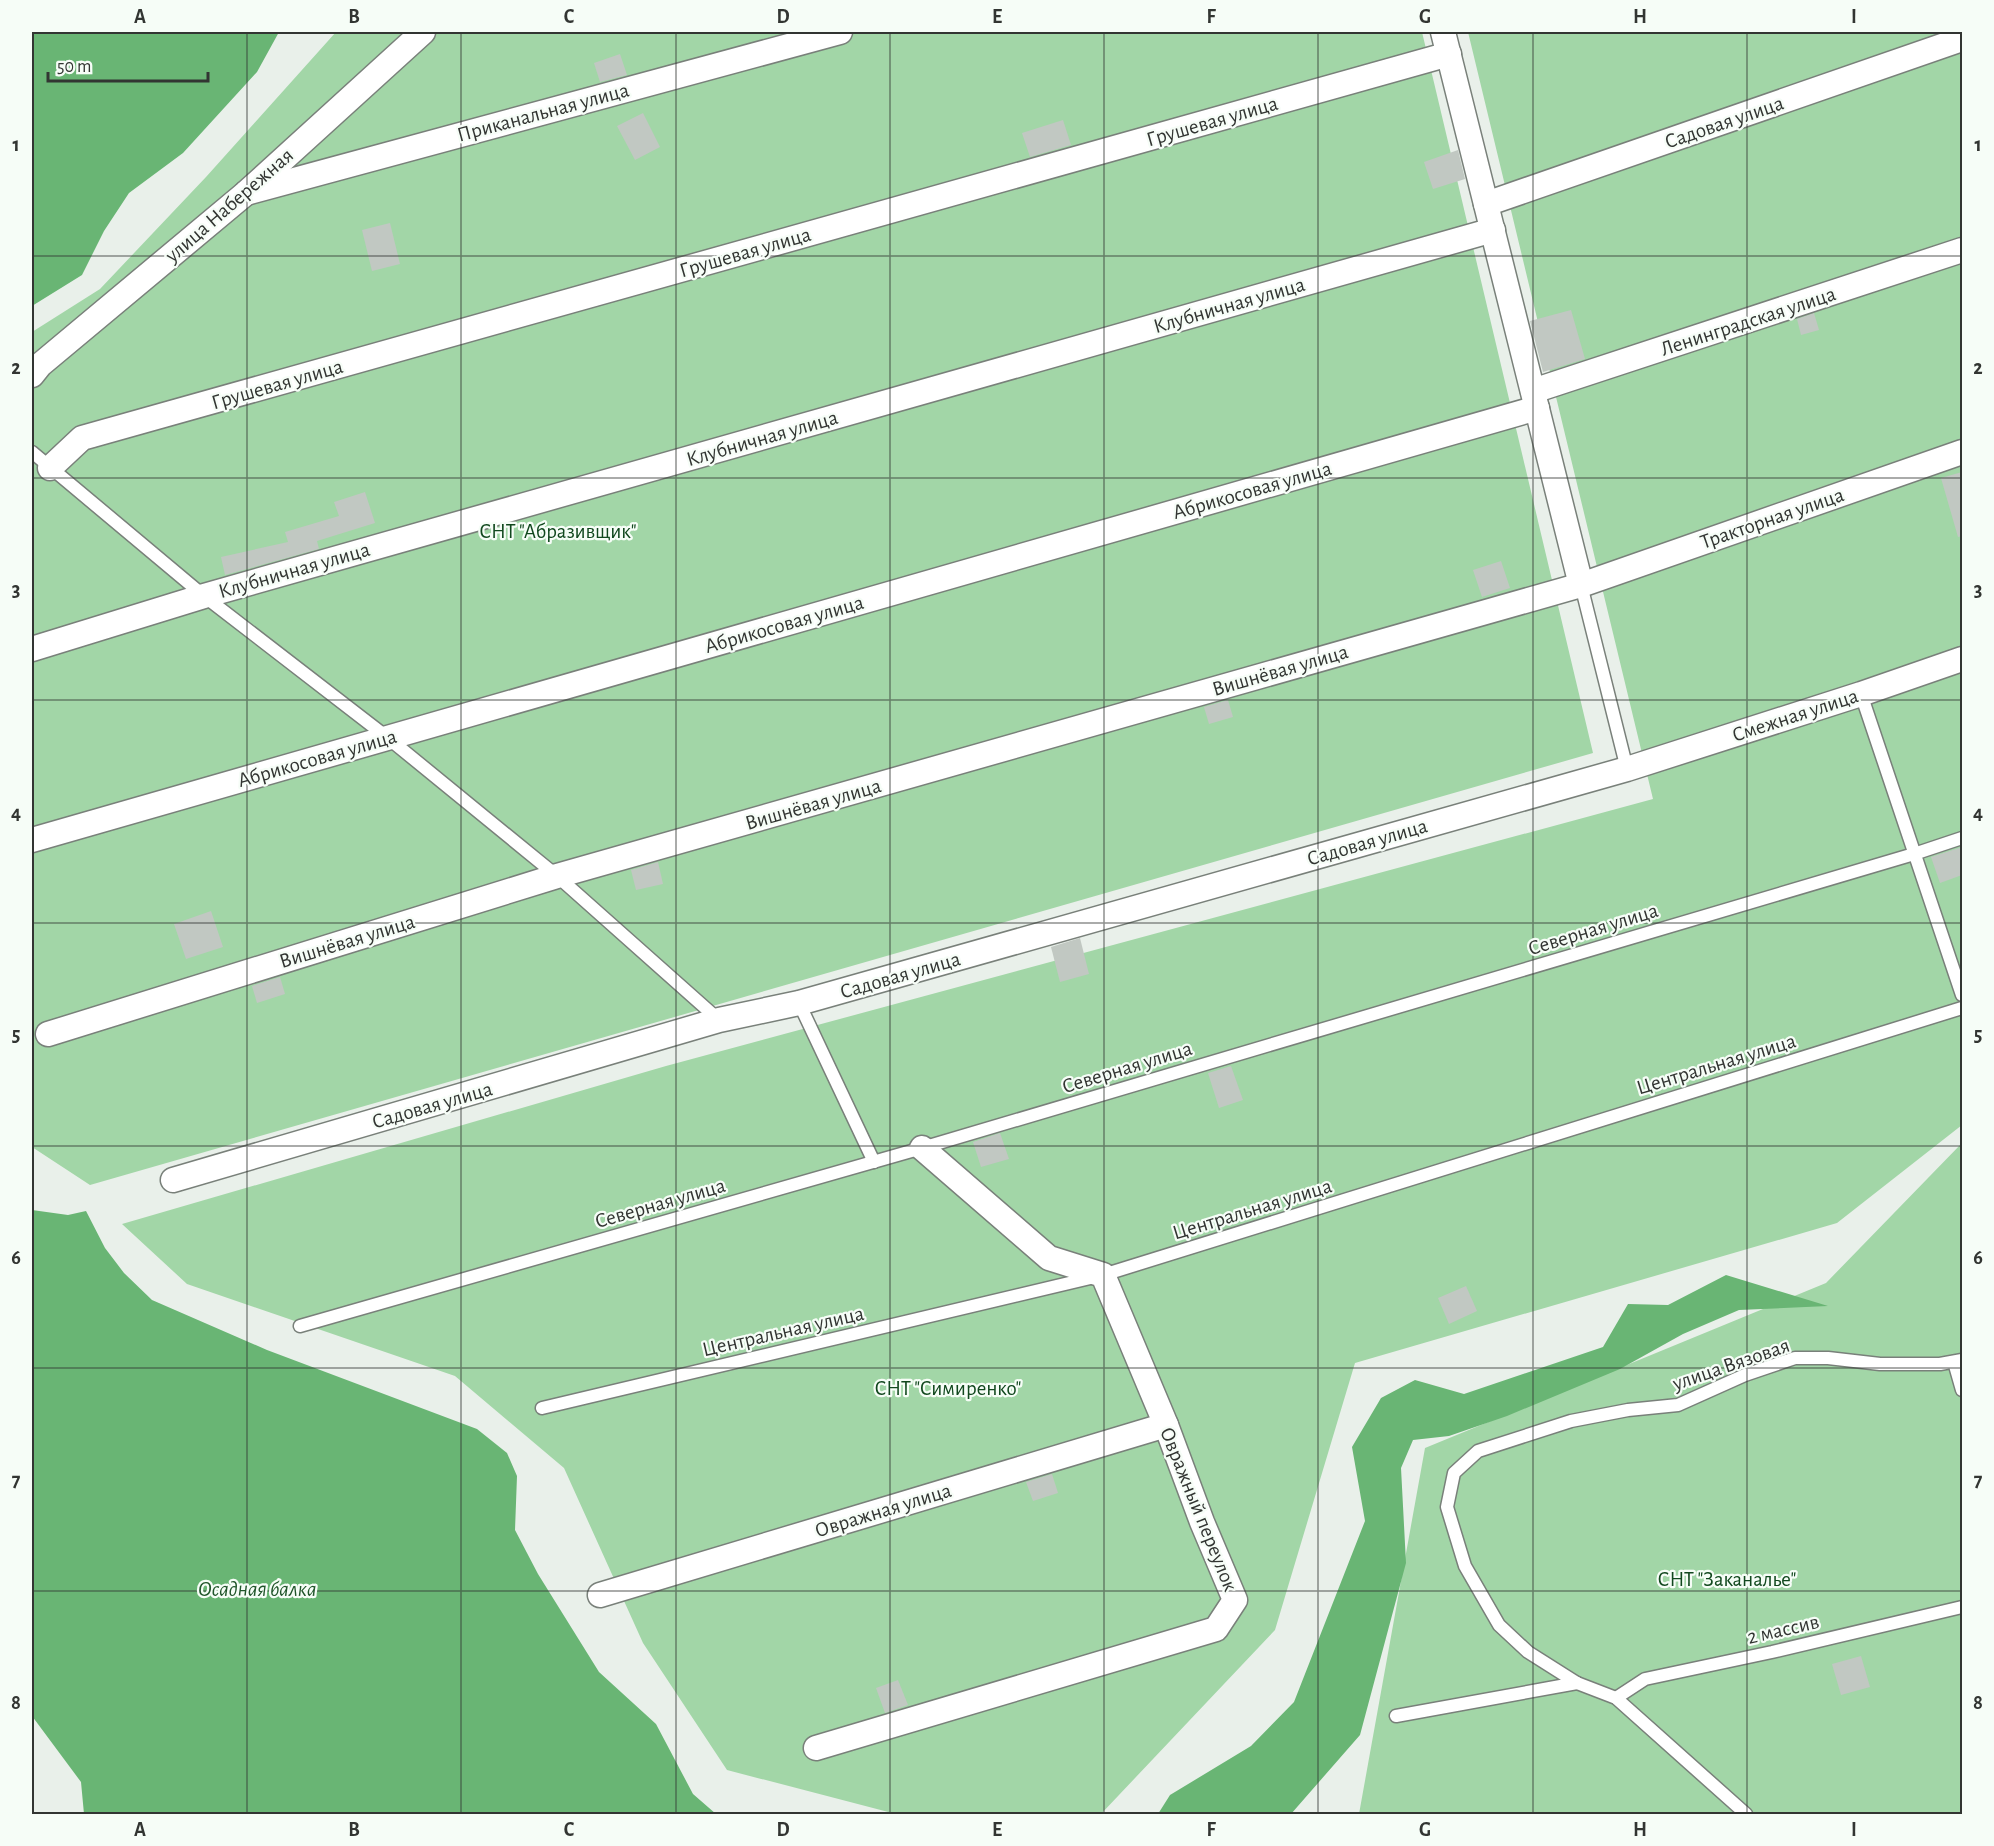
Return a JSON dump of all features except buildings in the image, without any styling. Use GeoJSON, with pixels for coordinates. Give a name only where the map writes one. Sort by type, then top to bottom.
{"type":"FeatureCollection","features":[{"type":"Feature","properties":{"kind":"street","name":"улица Набережная"},"geometry":{"type":"LineString","coordinates":[[32,375],[246,193],[423,32]]}},
{"type":"Feature","properties":{"kind":"street","name":"Приканальная улица"},"geometry":{"type":"LineString","coordinates":[[246,193],[840,32]]}},
{"type":"Feature","properties":{"kind":"street","name":"Садовая улица"},"geometry":{"type":"LineString","coordinates":[[1486,204],[1962,39]]}},
{"type":"Feature","properties":{"kind":"street"},"geometry":{"type":"LineString","coordinates":[[1446,43],[1581,585]]}},
{"type":"Feature","properties":{"kind":"street","name":"Грушевая улица"},"geometry":{"type":"LineString","coordinates":[[50,468],[82,438],[1446,43]]}},
{"type":"Feature","properties":{"kind":"street","name":"Клубничная улица"},"geometry":{"type":"LineString","coordinates":[[32,649],[204,596],[1493,230]]}},
{"type":"Feature","properties":{"kind":"street","name":"Ленинградская улица"},"geometry":{"type":"LineString","coordinates":[[1535,400],[1962,250]]}},
{"type":"Feature","properties":{"kind":"street","name":"Абрикосовая улица"},"geometry":{"type":"LineString","coordinates":[[32,840],[388,738],[1535,400]]}},
{"type":"Feature","properties":{"kind":"street","name":"Тракторная улица"},"geometry":{"type":"LineString","coordinates":[[1581,585],[1962,452]]}},
{"type":"Feature","properties":{"kind":"street","name":"Вишнёвая улица"},"geometry":{"type":"LineString","coordinates":[[48,1034],[558,876],[1581,585]]}},
{"type":"Feature","properties":{"kind":"street","name":"Смежная улица"},"geometry":{"type":"LineString","coordinates":[[1627,769],[1962,659]]}},
{"type":"Feature","properties":{"kind":"street","name":"Садовая улица"},"geometry":{"type":"LineString","coordinates":[[173,1180],[719,1020],[800,1003],[1627,769]]}},
{"type":"Feature","properties":{"kind":"street"},"geometry":{"type":"LineString","coordinates":[[922,1148],[1049,1258],[1103,1275]]}},
{"type":"Feature","properties":{"kind":"street","name":"Овражный переулок"},"geometry":{"type":"LineString","coordinates":[[816,1748],[1216,1629],[1235,1600],[1202,1522],[1166,1425],[1103,1275]]}},
{"type":"Feature","properties":{"kind":"street","name":"Овражная улица"},"geometry":{"type":"LineString","coordinates":[[600,1595],[1166,1425]]}},
{"type":"Feature","properties":{"kind":"lane"},"geometry":{"type":"LineString","coordinates":[[32,452],[204,596],[388,738],[558,876],[719,1020]]}},
{"type":"Feature","properties":{"kind":"lane"},"geometry":{"type":"LineString","coordinates":[[1581,585],[1627,769]]}},
{"type":"Feature","properties":{"kind":"lane"},"geometry":{"type":"LineString","coordinates":[[1861,694],[1962,995]]}},
{"type":"Feature","properties":{"kind":"lane","name":"Северная улица"},"geometry":{"type":"LineString","coordinates":[[300,1326],[922,1148],[1962,838]]}},
{"type":"Feature","properties":{"kind":"lane"},"geometry":{"type":"LineString","coordinates":[[800,1003],[874,1162]]}},
{"type":"Feature","properties":{"kind":"lane","name":"Центральная улица"},"geometry":{"type":"LineString","coordinates":[[542,1408],[1103,1275],[1962,1008]]}},
{"type":"Feature","properties":{"kind":"lane","name":"улица Вязовая"},"geometry":{"type":"LineString","coordinates":[[1577,1683],[1527,1652],[1499,1625],[1465,1566],[1447,1507],[1454,1473],[1478,1451],[1571,1421],[1628,1410],[1678,1405],[1745,1375],[1795,1358],[1828,1358],[1880,1364],[1940,1364],[1958,1361]]}},
{"type":"Feature","properties":{"kind":"lane"},"geometry":{"type":"LineString","coordinates":[[1958,1361],[1962,1390]]}},
{"type":"Feature","properties":{"kind":"lane","name":"2 массив"},"geometry":{"type":"LineString","coordinates":[[1616,1698],[1646,1679],[1962,1607]]}},
{"type":"Feature","properties":{"kind":"lane"},"geometry":{"type":"LineString","coordinates":[[1396,1716],[1577,1683],[1616,1698],[1746,1815]]}},
{"type":"Feature","properties":{"kind":"green space","name":"СНТ \"Абразивщик\""},"geometry":{"type":"Polygon","coordinates":[[[336,32],[1422,32],[1593,753],[90,1185],[32,1147],[32,332],[100,289],[206,177],[336,32]]]}},
{"type":"Feature","properties":{"kind":"green space","name":"СНТ \"Симиренко\""},"geometry":{"type":"Polygon","coordinates":[[[1468,32],[1962,32],[1962,1125],[1837,1223],[1355,1363],[1275,1630],[1101,1814],[896,1814],[727,1770],[643,1643],[564,1468],[455,1376],[187,1284],[122,1224],[666,1066],[1653,799],[1468,32]]]}},
{"type":"Feature","properties":{"kind":"green space","name":"СНТ \"Заканалье\""},"geometry":{"type":"Polygon","coordinates":[[[1962,1143],[1962,1814],[1359,1814],[1425,1448],[1826,1283],[1962,1143]]]}},
{"type":"Feature","properties":{"kind":"water"},"geometry":{"type":"Polygon","coordinates":[[[32,32],[279,32],[257,72],[183,153],[129,193],[104,231],[82,275],[32,306],[32,32]]]}},
{"type":"Feature","properties":{"kind":"water","name":"Осадная балка"},"geometry":{"type":"Polygon","coordinates":[[[32,1210],[68,1215],[86,1211],[105,1248],[124,1273],[152,1300],[267,1350],[477,1429],[507,1453],[517,1476],[515,1530],[538,1574],[599,1672],[656,1724],[693,1794],[716,1814],[84,1814],[81,1782],[32,1716],[32,1210]]]}},
{"type":"Feature","properties":{"kind":"water"},"geometry":{"type":"Polygon","coordinates":[[[1726,1275],[1828,1306],[1739,1310],[1683,1334],[1620,1369],[1507,1416],[1449,1436],[1413,1440],[1401,1468],[1406,1563],[1360,1735],[1291,1814],[1158,1814],[1170,1795],[1251,1746],[1294,1702],[1365,1521],[1352,1447],[1381,1398],[1415,1380],[1464,1394],[1603,1347],[1628,1304],[1668,1305],[1726,1275]]]}}]}
